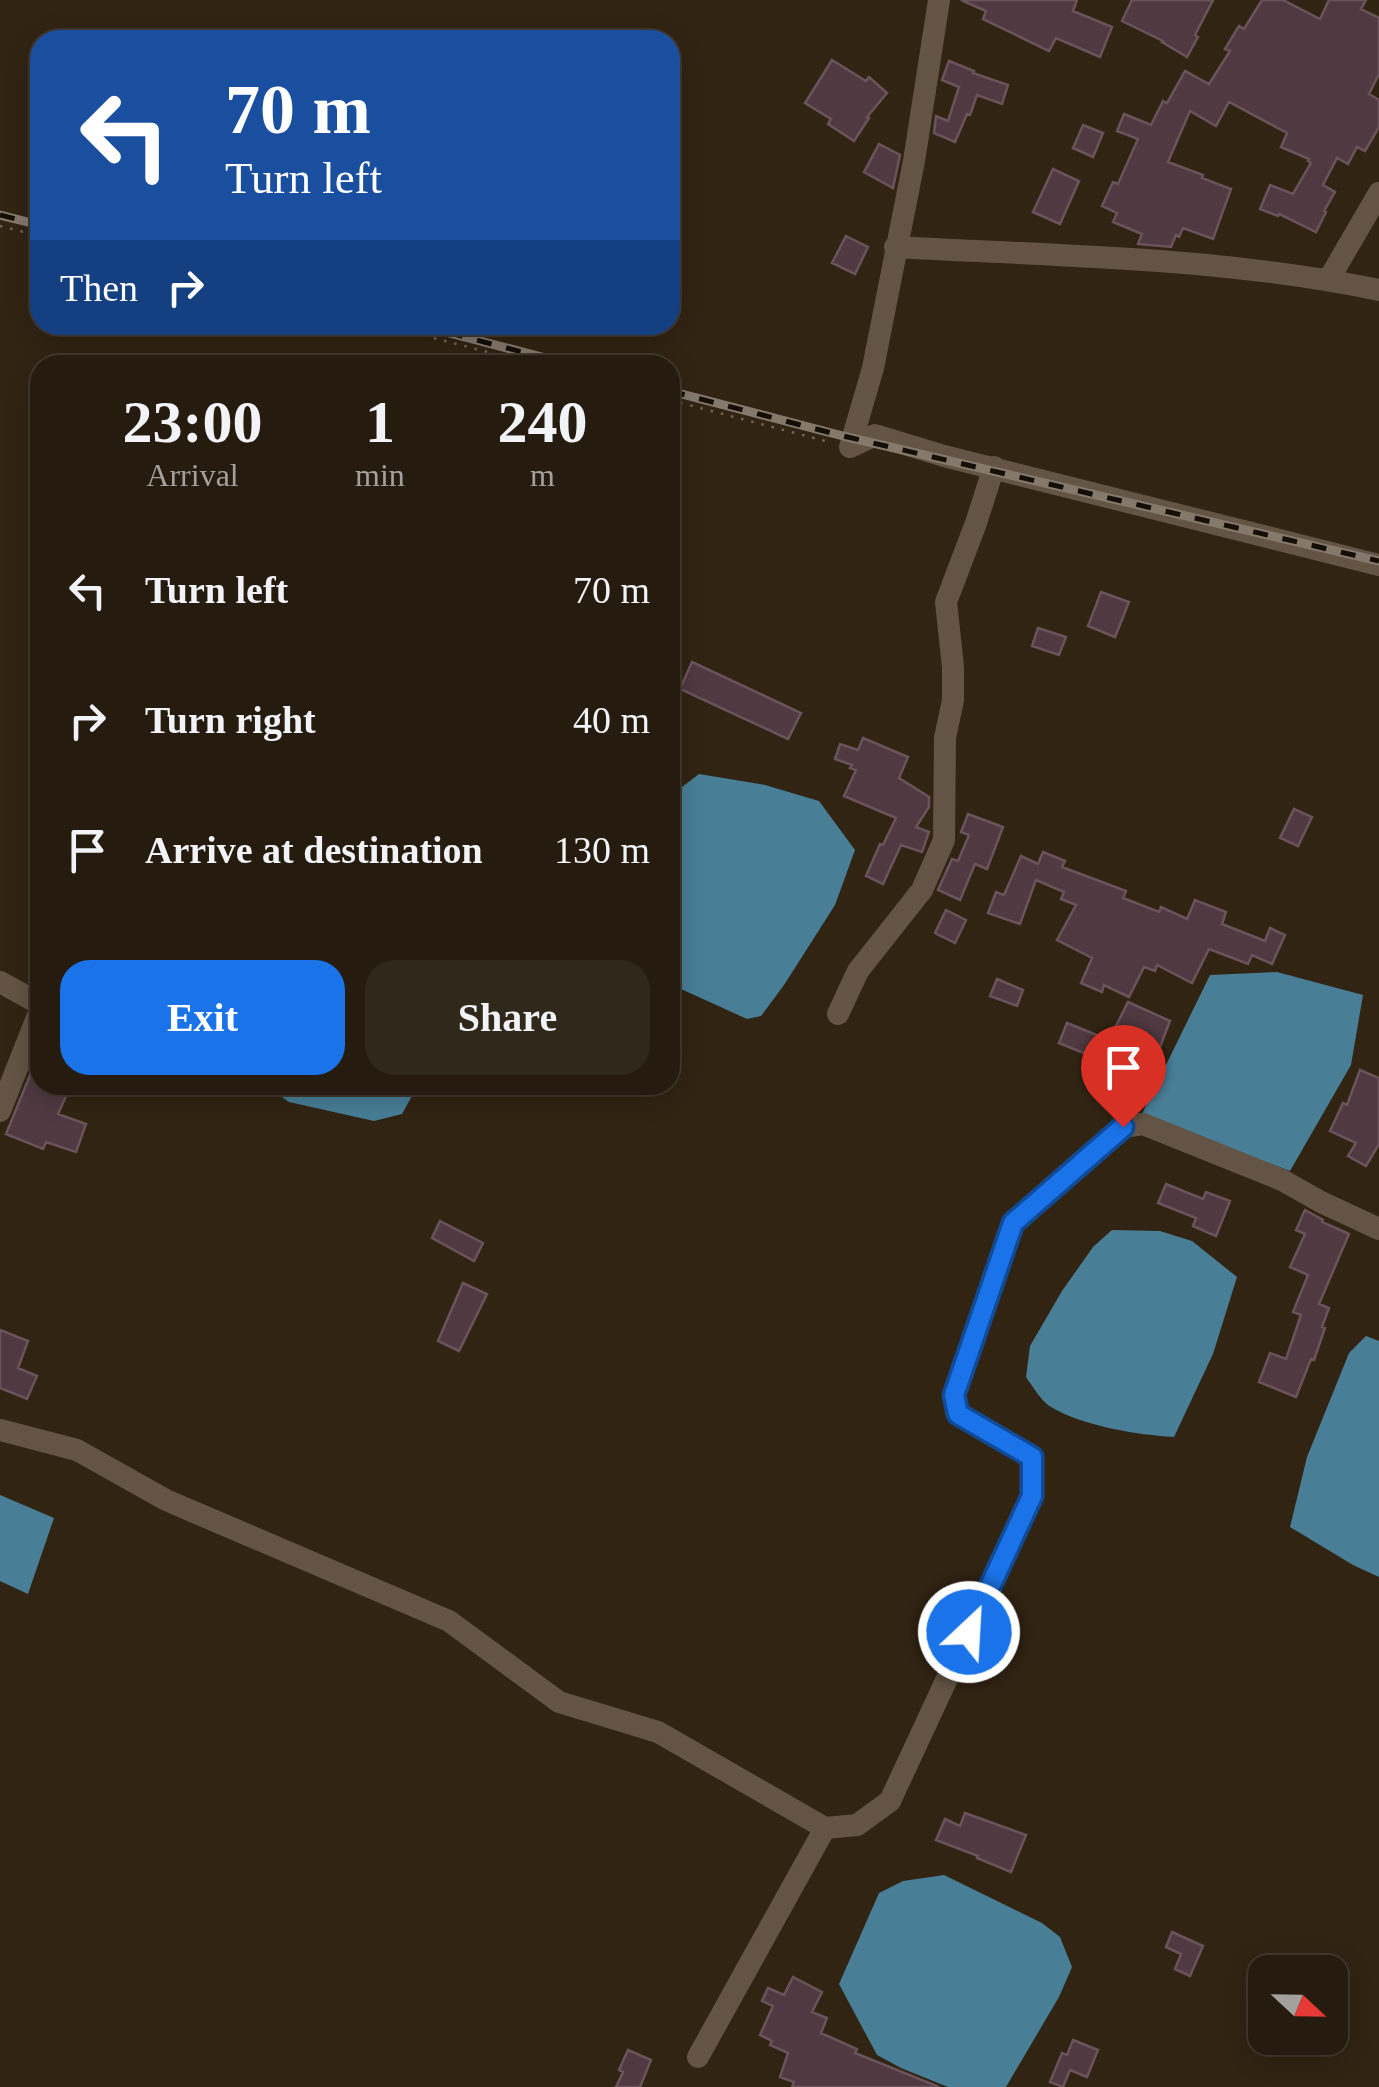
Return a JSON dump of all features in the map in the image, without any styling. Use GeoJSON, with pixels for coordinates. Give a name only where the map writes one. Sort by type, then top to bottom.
{"type":"FeatureCollection","features":[{"type":"Feature","properties":{"kind":"street"},"geometry":{"type":"LineString","coordinates":[[850,446],[872,368],[914,161],[938,0]]}},
{"type":"Feature","properties":{"kind":"street"},"geometry":{"type":"LineString","coordinates":[[1329,279],[1379,193]]}},
{"type":"Feature","properties":{"kind":"street"},"geometry":{"type":"LineString","coordinates":[[896,248],[1168,261],[1329,279],[1379,290]]}},
{"type":"Feature","properties":{"kind":"street"},"geometry":{"type":"LineString","coordinates":[[850,446],[875,435],[944,456],[1379,565]]}},
{"type":"Feature","properties":{"kind":"street"},"geometry":{"type":"LineString","coordinates":[[838,1014],[858,971],[922,890],[944,840],[945,738],[954,700],[946,602],[994,467]]}},
{"type":"Feature","properties":{"kind":"street"},"geometry":{"type":"LineString","coordinates":[[0,982],[30,1001]]}},
{"type":"Feature","properties":{"kind":"street"},"geometry":{"type":"LineString","coordinates":[[0,1111],[30,1033]]}},
{"type":"Feature","properties":{"kind":"street"},"geometry":{"type":"LineString","coordinates":[[0,1430],[76,1450],[166,1500],[449,1622],[560,1702],[658,1732],[825,1828],[857,1825],[890,1801],[1032,1496],[1032,1457],[958,1414],[954,1395],[1013,1223],[1123,1127],[1143,1124],[1282,1180],[1379,1230]]}},
{"type":"Feature","properties":{"kind":"street"},"geometry":{"type":"LineString","coordinates":[[698,2057],[825,1828]]}},
{"type":"Feature","properties":{"kind":"path"},"geometry":{"type":"LineString","coordinates":[[0,226],[30,234]]}},
{"type":"Feature","properties":{"kind":"path"},"geometry":{"type":"LineString","coordinates":[[422,335],[499,355]]}},
{"type":"Feature","properties":{"kind":"path"},"geometry":{"type":"LineString","coordinates":[[680,403],[850,446]]}},
{"type":"Feature","properties":{"kind":"water"},"geometry":{"type":"Polygon","coordinates":[[[699,774],[765,785],[819,801],[855,850],[835,905],[761,1016],[747,1019],[680,989],[680,788],[699,774]]]}},
{"type":"Feature","properties":{"kind":"water"},"geometry":{"type":"Polygon","coordinates":[[[1277,972],[1363,995],[1351,1065],[1290,1171],[1141,1116],[1210,975],[1277,972]]]}},
{"type":"Feature","properties":{"kind":"water"},"geometry":{"type":"Polygon","coordinates":[[[279,1095],[412,1095],[402,1114],[374,1121],[289,1102],[279,1095]]]}},
{"type":"Feature","properties":{"kind":"water"},"geometry":{"type":"Polygon","coordinates":[[[1112,1230],[1160,1231],[1192,1241],[1237,1277],[1213,1354],[1174,1437],[1111,1428],[1064,1414],[1044,1401],[1026,1377],[1030,1346],[1062,1291],[1093,1247],[1112,1230]]]}},
{"type":"Feature","properties":{"kind":"water"},"geometry":{"type":"Polygon","coordinates":[[[1366,1336],[1379,1341],[1379,1577],[1290,1527],[1307,1457],[1349,1353],[1366,1336]]]}},
{"type":"Feature","properties":{"kind":"water"},"geometry":{"type":"Polygon","coordinates":[[[0,1495],[54,1518],[28,1594],[0,1581],[0,1495]]]}},
{"type":"Feature","properties":{"kind":"water"},"geometry":{"type":"Polygon","coordinates":[[[944,1875],[1042,1923],[1060,1937],[1072,1967],[1059,1997],[1006,2087],[948,2087],[877,2055],[839,1984],[879,1893],[903,1881],[944,1875]]]}},
{"type":"Feature","properties":{"kind":"building"},"geometry":{"type":"Polygon","coordinates":[[[961,0],[1077,0],[1073,11],[1112,27],[1100,57],[1056,38],[1049,51],[983,19],[986,11],[961,0]]]}},
{"type":"Feature","properties":{"kind":"building"},"geometry":{"type":"Polygon","coordinates":[[[1132,0],[1213,0],[1187,57],[1122,21],[1132,0]]]}},
{"type":"Feature","properties":{"kind":"building"},"geometry":{"type":"Polygon","coordinates":[[[1262,0],[1283,0],[1320,19],[1329,0],[1366,0],[1361,9],[1379,18],[1379,74],[1369,94],[1379,100],[1379,127],[1365,151],[1357,147],[1348,164],[1337,158],[1323,185],[1335,192],[1316,232],[1260,209],[1270,185],[1293,194],[1311,163],[1281,147],[1287,133],[1229,102],[1216,126],[1190,111],[1168,162],[1231,189],[1213,239],[1183,228],[1171,247],[1138,244],[1142,234],[1113,222],[1117,213],[1102,206],[1113,182],[1118,184],[1138,139],[1117,131],[1124,114],[1151,125],[1185,71],[1209,84],[1230,51],[1225,49],[1239,26],[1244,29],[1262,0]]]}},
{"type":"Feature","properties":{"kind":"building"},"geometry":{"type":"Polygon","coordinates":[[[832,60],[866,81],[869,77],[887,93],[854,141],[828,124],[831,119],[805,103],[832,60]]]}},
{"type":"Feature","properties":{"kind":"building"},"geometry":{"type":"Polygon","coordinates":[[[949,61],[1008,85],[1002,104],[977,95],[955,142],[934,133],[936,116],[948,121],[959,87],[942,80],[949,61]]]}},
{"type":"Feature","properties":{"kind":"building"},"geometry":{"type":"Polygon","coordinates":[[[1083,125],[1103,133],[1093,157],[1073,148],[1083,125]]]}},
{"type":"Feature","properties":{"kind":"building"},"geometry":{"type":"Polygon","coordinates":[[[879,144],[900,155],[893,188],[864,172],[879,144]]]}},
{"type":"Feature","properties":{"kind":"building"},"geometry":{"type":"Polygon","coordinates":[[[1053,169],[1079,181],[1060,224],[1033,212],[1053,169]]]}},
{"type":"Feature","properties":{"kind":"building"},"geometry":{"type":"Polygon","coordinates":[[[846,236],[868,247],[855,274],[832,263],[846,236]]]}},
{"type":"Feature","properties":{"kind":"building"},"geometry":{"type":"Polygon","coordinates":[[[1101,592],[1129,602],[1115,637],[1088,626],[1101,592]]]}},
{"type":"Feature","properties":{"kind":"building"},"geometry":{"type":"Polygon","coordinates":[[[1038,628],[1066,637],[1059,655],[1032,646],[1038,628]]]}},
{"type":"Feature","properties":{"kind":"building"},"geometry":{"type":"Polygon","coordinates":[[[692,662],[801,713],[788,739],[680,689],[692,662]]]}},
{"type":"Feature","properties":{"kind":"building"},"geometry":{"type":"Polygon","coordinates":[[[863,738],[908,757],[899,778],[929,797],[929,807],[916,827],[929,832],[922,852],[901,845],[883,884],[866,876],[896,818],[844,796],[856,770],[835,759],[840,744],[858,750],[863,738]]]}},
{"type":"Feature","properties":{"kind":"building"},"geometry":{"type":"Polygon","coordinates":[[[1294,809],[1312,817],[1298,846],[1280,838],[1294,809]]]}},
{"type":"Feature","properties":{"kind":"building"},"geometry":{"type":"Polygon","coordinates":[[[968,814],[1003,827],[987,869],[975,864],[960,900],[938,890],[952,859],[958,861],[969,835],[961,832],[968,814]]]}},
{"type":"Feature","properties":{"kind":"building"},"geometry":{"type":"Polygon","coordinates":[[[1043,852],[1065,861],[1062,867],[1126,891],[1123,898],[1159,912],[1161,907],[1187,919],[1195,900],[1226,912],[1222,924],[1265,941],[1270,928],[1285,935],[1272,964],[1252,955],[1248,964],[1209,949],[1192,983],[1157,965],[1155,971],[1144,967],[1129,997],[1104,985],[1102,992],[1081,983],[1092,958],[1057,940],[1076,905],[1061,899],[1064,892],[1036,880],[1020,924],[988,913],[996,892],[1004,895],[1021,856],[1038,864],[1043,852]]]}},
{"type":"Feature","properties":{"kind":"building"},"geometry":{"type":"Polygon","coordinates":[[[946,910],[966,920],[955,943],[935,933],[946,910]]]}},
{"type":"Feature","properties":{"kind":"building"},"geometry":{"type":"Polygon","coordinates":[[[997,979],[1023,990],[1017,1006],[990,996],[997,979]]]}},
{"type":"Feature","properties":{"kind":"building"},"geometry":{"type":"Polygon","coordinates":[[[1128,1002],[1170,1021],[1149,1076],[1059,1043],[1067,1023],[1109,1040],[1128,1002]]]}},
{"type":"Feature","properties":{"kind":"building"},"geometry":{"type":"Polygon","coordinates":[[[1360,1070],[1379,1078],[1379,1144],[1366,1166],[1348,1156],[1356,1143],[1330,1131],[1343,1103],[1347,1105],[1360,1070]]]}},
{"type":"Feature","properties":{"kind":"building"},"geometry":{"type":"Polygon","coordinates":[[[30,1075],[30,1095],[67,1095],[58,1114],[86,1124],[76,1152],[46,1142],[43,1149],[6,1134],[30,1075]]]}},
{"type":"Feature","properties":{"kind":"building"},"geometry":{"type":"Polygon","coordinates":[[[1166,1184],[1203,1199],[1206,1192],[1230,1201],[1216,1236],[1193,1226],[1196,1218],[1158,1203],[1166,1184]]]}},
{"type":"Feature","properties":{"kind":"building"},"geometry":{"type":"Polygon","coordinates":[[[1305,1210],[1349,1234],[1319,1304],[1329,1308],[1322,1327],[1325,1328],[1296,1397],[1259,1382],[1270,1353],[1286,1359],[1301,1315],[1293,1312],[1308,1275],[1290,1267],[1305,1234],[1296,1230],[1305,1210]]]}},
{"type":"Feature","properties":{"kind":"building"},"geometry":{"type":"Polygon","coordinates":[[[440,1221],[483,1243],[474,1261],[432,1238],[440,1221]]]}},
{"type":"Feature","properties":{"kind":"building"},"geometry":{"type":"Polygon","coordinates":[[[463,1283],[487,1294],[459,1351],[438,1341],[463,1283]]]}},
{"type":"Feature","properties":{"kind":"building"},"geometry":{"type":"Polygon","coordinates":[[[0,1330],[28,1341],[18,1368],[37,1376],[27,1399],[0,1388],[0,1330]]]}},
{"type":"Feature","properties":{"kind":"building"},"geometry":{"type":"Polygon","coordinates":[[[965,1813],[1026,1835],[1011,1872],[936,1840],[945,1819],[960,1826],[965,1813]]]}},
{"type":"Feature","properties":{"kind":"building"},"geometry":{"type":"Polygon","coordinates":[[[1172,1932],[1203,1946],[1190,1976],[1175,1969],[1181,1954],[1166,1947],[1172,1932]]]}},
{"type":"Feature","properties":{"kind":"building"},"geometry":{"type":"Polygon","coordinates":[[[793,1977],[822,1992],[812,2012],[827,2018],[821,2033],[857,2049],[855,2053],[939,2087],[792,2087],[794,2082],[780,2077],[788,2053],[770,2045],[772,2041],[760,2035],[773,2006],[762,2001],[768,1988],[784,1995],[793,1977]]]}},
{"type":"Feature","properties":{"kind":"building"},"geometry":{"type":"Polygon","coordinates":[[[1073,2040],[1098,2050],[1087,2077],[1070,2070],[1063,2087],[1050,2082],[1062,2053],[1067,2055],[1073,2040]]]}},
{"type":"Feature","properties":{"kind":"building"},"geometry":{"type":"Polygon","coordinates":[[[628,2050],[651,2060],[640,2087],[616,2087],[623,2072],[619,2070],[628,2050]]]}},
{"type":"Feature","properties":{"kind":"railway"},"geometry":{"type":"LineString","coordinates":[[0,215],[30,222]]}},
{"type":"Feature","properties":{"kind":"railway"},"geometry":{"type":"LineString","coordinates":[[457,335],[534,355]]}},
{"type":"Feature","properties":{"kind":"railway"},"geometry":{"type":"LineString","coordinates":[[680,394],[843,436],[1379,561]]}},
{"type":"Feature","properties":{"kind":"route"},"geometry":{"type":"LineString","coordinates":[[969,1632],[1032,1496],[1032,1457],[958,1414],[954,1395],[1013,1223],[1123,1127]]}}]}
